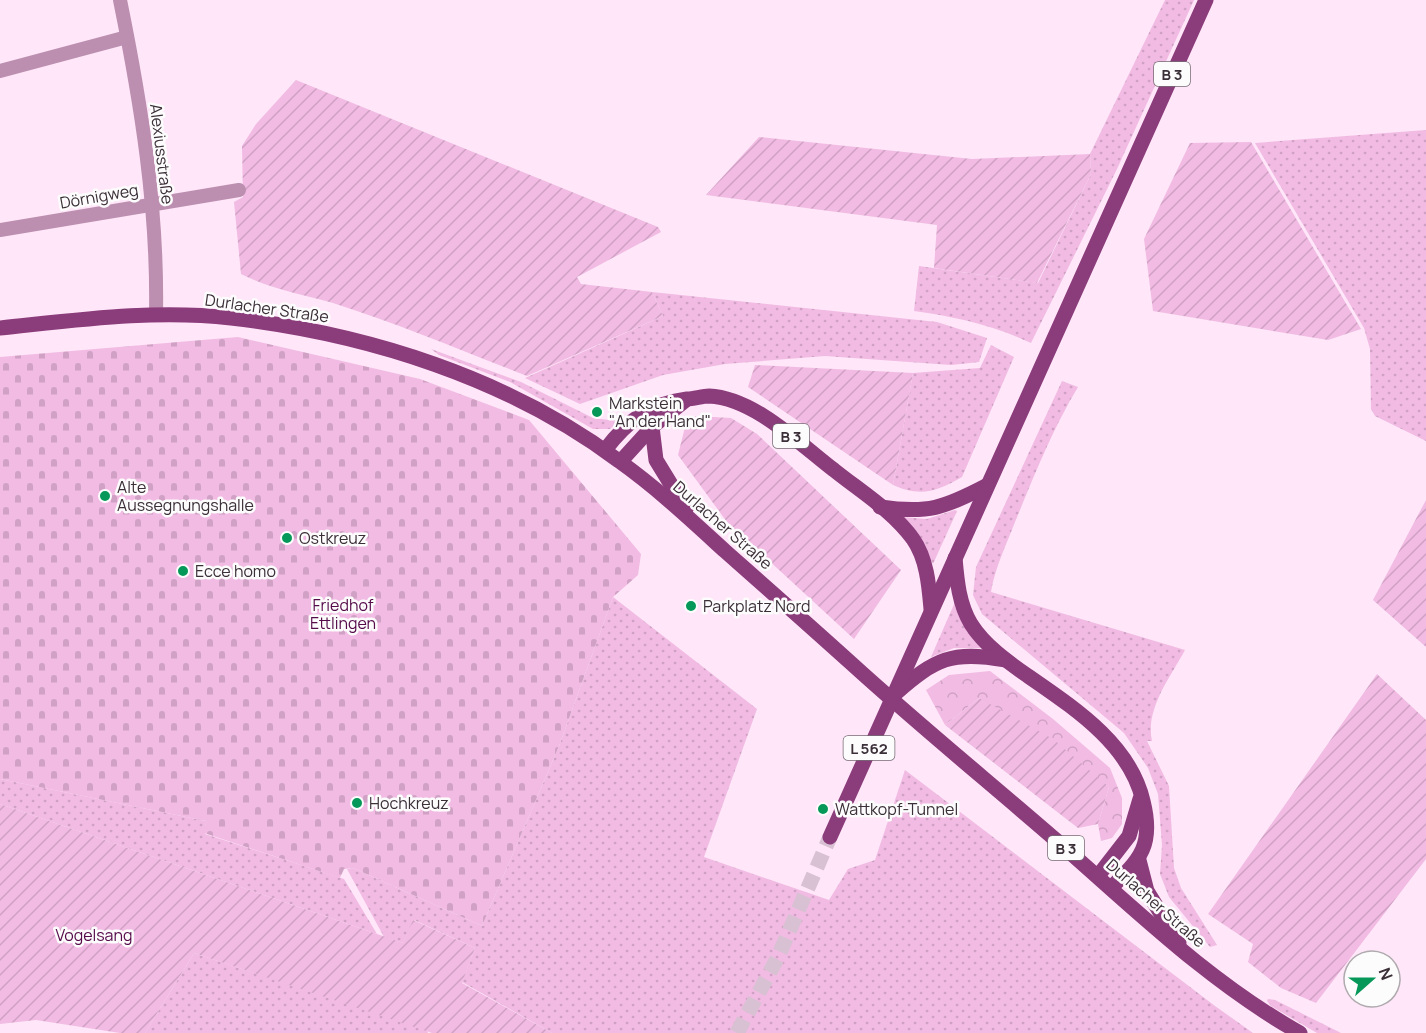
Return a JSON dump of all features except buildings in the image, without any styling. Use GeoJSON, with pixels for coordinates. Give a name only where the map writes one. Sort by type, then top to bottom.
{"type":"FeatureCollection","features":[{"type":"Feature","properties":{"kind":"main road","name":"B 3"},"geometry":{"type":"LineString","coordinates":[[955,558],[1206,0]]}},
{"type":"Feature","properties":{"kind":"main road","name":"Durlacher Straße"},"geometry":{"type":"LineString","coordinates":[[0,328],[156,314],[228,317],[281,325],[398,352],[481,382],[536,409],[621,461],[696,524],[928,731],[1185,953],[1250,1003],[1299,1033]]}},
{"type":"Feature","properties":{"kind":"main road","name":"B 3"},"geometry":{"type":"LineString","coordinates":[[605,450],[622,428],[635,417],[667,401],[709,396],[729,400],[768,418],[880,507]]}},
{"type":"Feature","properties":{"kind":"main road"},"geometry":{"type":"LineString","coordinates":[[621,461],[652,427],[688,399]]}},
{"type":"Feature","properties":{"kind":"main road"},"geometry":{"type":"LineString","coordinates":[[652,427],[656,460],[696,524]]}},
{"type":"Feature","properties":{"kind":"main road"},"geometry":{"type":"LineString","coordinates":[[880,507],[910,512],[936,509],[986,486]]}},
{"type":"Feature","properties":{"kind":"main road"},"geometry":{"type":"LineString","coordinates":[[880,507],[914,540],[924,561],[931,609]]}},
{"type":"Feature","properties":{"kind":"main road"},"geometry":{"type":"LineString","coordinates":[[955,558],[963,608],[972,625],[1005,660],[1110,741],[1124,757],[1142,793],[1148,833],[1139,860],[1112,888]]}},
{"type":"Feature","properties":{"kind":"main road","name":"L 562"},"geometry":{"type":"LineString","coordinates":[[830,837],[955,558]]}},
{"type":"Feature","properties":{"kind":"main road"},"geometry":{"type":"LineString","coordinates":[[892,697],[923,669],[943,658],[962,655],[1005,660]]}},
{"type":"Feature","properties":{"kind":"main road"},"geometry":{"type":"LineString","coordinates":[[1098,876],[1129,836],[1142,793]]}},
{"type":"Feature","properties":{"kind":"main road"},"geometry":{"type":"LineString","coordinates":[[1139,860],[1148,891],[1185,953]]}},
{"type":"Feature","properties":{"kind":"street","name":"Alexiusstraße"},"geometry":{"type":"LineString","coordinates":[[120,0],[144,135],[152,203],[156,314]]}},
{"type":"Feature","properties":{"kind":"street"},"geometry":{"type":"LineString","coordinates":[[0,70],[127,37]]}},
{"type":"Feature","properties":{"kind":"street","name":"Dörnigweg"},"geometry":{"type":"LineString","coordinates":[[0,230],[239,190]]}},
{"type":"Feature","properties":{"kind":"green space"},"geometry":{"type":"Polygon","coordinates":[[[1165,0],[1194,0],[1117,169],[1031,343],[974,322],[914,311],[919,266],[1038,283],[1091,174],[1090,154],[1165,0]]]}},
{"type":"Feature","properties":{"kind":"green space"},"geometry":{"type":"Polygon","coordinates":[[[296,80],[658,227],[661,232],[577,277],[581,284],[652,292],[663,316],[527,376],[382,320],[333,303],[275,287],[241,274],[234,202],[243,197],[242,146],[256,124],[296,80]]]}},
{"type":"Feature","properties":{"kind":"green space"},"geometry":{"type":"Polygon","coordinates":[[[1426,130],[1426,441],[1375,416],[1371,409],[1370,349],[1364,328],[1255,143],[1426,130]]]}},
{"type":"Feature","properties":{"kind":"green space"},"geometry":{"type":"Polygon","coordinates":[[[759,137],[972,159],[1090,154],[1091,174],[1037,283],[934,268],[937,225],[706,195],[759,137]]]}},
{"type":"Feature","properties":{"kind":"green space"},"geometry":{"type":"Polygon","coordinates":[[[1251,142],[1361,329],[1328,340],[1153,311],[1144,239],[1190,143],[1251,142]]]}},
{"type":"Feature","properties":{"kind":"green space"},"geometry":{"type":"Polygon","coordinates":[[[652,292],[937,322],[987,338],[979,362],[951,365],[825,356],[725,364],[663,375],[580,404],[525,378],[663,316],[652,292]]]}},
{"type":"Feature","properties":{"kind":"green space","name":"Friedhof Ettlingen"},"geometry":{"type":"Polygon","coordinates":[[[238,337],[420,379],[529,420],[641,554],[638,575],[613,597],[559,746],[482,926],[353,868],[344,869],[340,878],[204,833],[206,821],[0,779],[0,357],[238,337]]]}},
{"type":"Feature","properties":{"kind":"green space"},"geometry":{"type":"Polygon","coordinates":[[[991,345],[1014,357],[962,477],[936,489],[920,492],[893,485],[913,373],[980,368],[991,345]]]}},
{"type":"Feature","properties":{"kind":"green space"},"geometry":{"type":"Polygon","coordinates":[[[431,349],[521,382],[593,418],[609,420],[625,416],[610,429],[593,429],[510,382],[439,355],[431,349]]]}},
{"type":"Feature","properties":{"kind":"green space"},"geometry":{"type":"Polygon","coordinates":[[[755,365],[913,373],[893,485],[748,387],[755,365]]]}},
{"type":"Feature","properties":{"kind":"green space"},"geometry":{"type":"Polygon","coordinates":[[[1062,381],[1078,387],[1036,470],[1001,557],[991,592],[1185,650],[1160,694],[1152,717],[1152,741],[1147,741],[1169,786],[1174,868],[1181,888],[1217,945],[1210,947],[1169,897],[1160,874],[1162,845],[1158,794],[1148,768],[1124,733],[982,614],[973,595],[976,567],[1062,381]]]}},
{"type":"Feature","properties":{"kind":"green space"},"geometry":{"type":"Polygon","coordinates":[[[695,416],[731,418],[757,434],[901,570],[854,639],[727,522],[678,455],[685,427],[697,423],[695,416]]]}},
{"type":"Feature","properties":{"kind":"green space"},"geometry":{"type":"Polygon","coordinates":[[[1426,500],[1426,647],[1373,600],[1426,500]]]}},
{"type":"Feature","properties":{"kind":"green space"},"geometry":{"type":"Polygon","coordinates":[[[957,511],[933,564],[902,517],[927,519],[957,511]]]}},
{"type":"Feature","properties":{"kind":"green space"},"geometry":{"type":"Polygon","coordinates":[[[613,597],[757,709],[704,857],[829,900],[848,869],[875,860],[905,770],[1253,1033],[552,1033],[462,982],[475,948],[414,920],[403,943],[384,937],[347,869],[353,868],[482,926],[559,746],[613,597]]]}},
{"type":"Feature","properties":{"kind":"green space"},"geometry":{"type":"Polygon","coordinates":[[[955,602],[982,648],[954,648],[931,657],[955,602]]]}},
{"type":"Feature","properties":{"kind":"green space"},"geometry":{"type":"Polygon","coordinates":[[[990,671],[1053,719],[1110,768],[1122,798],[1122,824],[1112,838],[1101,841],[1098,824],[1109,787],[979,698],[945,725],[926,690],[949,675],[990,671]]]}},
{"type":"Feature","properties":{"kind":"green space"},"geometry":{"type":"Polygon","coordinates":[[[1377,674],[1426,720],[1426,859],[1357,949],[1342,949],[1342,969],[1316,1003],[1281,988],[1248,962],[1253,944],[1208,914],[1377,674]]]}},
{"type":"Feature","properties":{"kind":"green space"},"geometry":{"type":"Polygon","coordinates":[[[979,698],[1053,739],[1109,787],[1098,824],[1078,828],[945,725],[979,698]]]}},
{"type":"Feature","properties":{"kind":"green space"},"geometry":{"type":"Polygon","coordinates":[[[0,779],[206,821],[205,834],[344,879],[377,934],[0,804],[0,779]]]}},
{"type":"Feature","properties":{"kind":"green space","name":"Vogelsang"},"geometry":{"type":"Polygon","coordinates":[[[0,804],[403,943],[413,920],[475,948],[462,983],[552,1033],[432,1033],[194,953],[145,1033],[120,1033],[36,1020],[0,1024],[0,804]]]}},
{"type":"Feature","properties":{"kind":"green space"},"geometry":{"type":"Polygon","coordinates":[[[194,953],[427,1030],[428,1033],[145,1033],[194,953]]]}},
{"type":"Feature","properties":{"kind":"green space"},"geometry":{"type":"Polygon","coordinates":[[[1268,999],[1275,1000],[1341,1033],[1317,1033],[1271,1006],[1268,999]]]}},
{"type":"Feature","properties":{"kind":"tunnel"},"geometry":{"type":"LineString","coordinates":[[737,1033],[778,957],[830,837]]}},
{"type":"Feature","properties":{"kind":"place","name":"Markstein \"An der Hand\""},"geometry":{"type":"Point","coordinates":[597,412]}},
{"type":"Feature","properties":{"kind":"place","name":"Alte Aussegnungshalle"},"geometry":{"type":"Point","coordinates":[105,496]}},
{"type":"Feature","properties":{"kind":"place","name":"Ostkreuz"},"geometry":{"type":"Point","coordinates":[287,538]}},
{"type":"Feature","properties":{"kind":"place","name":"Ecce homo"},"geometry":{"type":"Point","coordinates":[183,571]}},
{"type":"Feature","properties":{"kind":"place","name":"Parkplatz Nord"},"geometry":{"type":"Point","coordinates":[691,606]}},
{"type":"Feature","properties":{"kind":"place","name":"Hochkreuz"},"geometry":{"type":"Point","coordinates":[357,803]}},
{"type":"Feature","properties":{"kind":"place","name":"Wattkopf-Tunnel"},"geometry":{"type":"Point","coordinates":[823,809]}}]}
